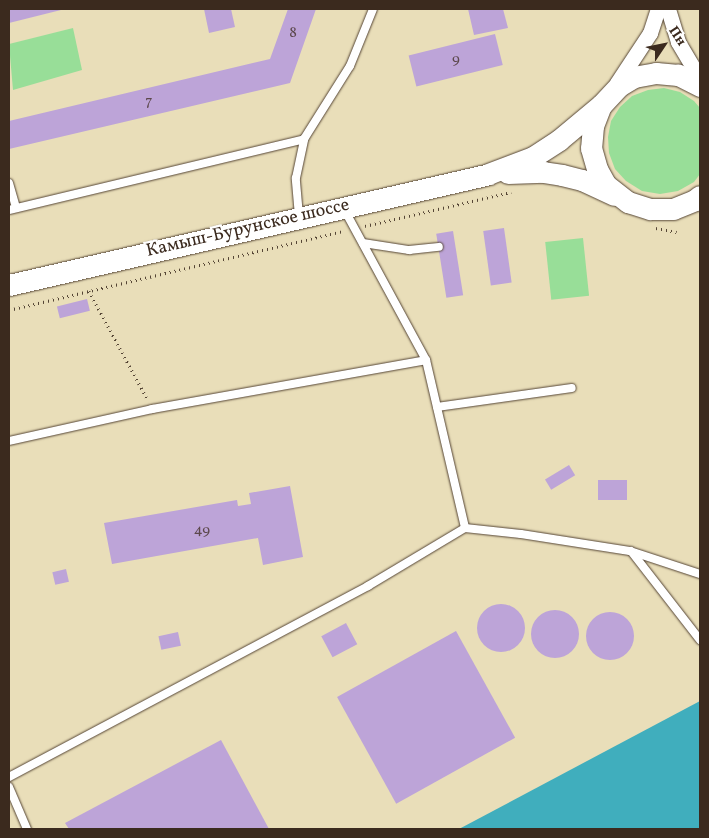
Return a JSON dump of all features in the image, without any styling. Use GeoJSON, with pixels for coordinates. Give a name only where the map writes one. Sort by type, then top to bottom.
{"type":"FeatureCollection","features":[{"type":"Feature","properties":{"kind":"main road"},"geometry":{"type":"LineString","coordinates":[[488,174],[533,157],[559,140],[619,86],[634,77],[656,72],[678,75],[700,86]]}},
{"type":"Feature","properties":{"kind":"main road"},"geometry":{"type":"LineString","coordinates":[[603,102],[592,126],[591,148],[597,169],[606,185],[625,200]]}},
{"type":"Feature","properties":{"kind":"main road"},"geometry":{"type":"LineString","coordinates":[[488,174],[543,172],[562,175],[582,180],[625,200],[650,209],[673,208],[698,198]]}},
{"type":"Feature","properties":{"kind":"main road","name":"Камыш-Бурунское шоссе"},"geometry":{"type":"LineString","coordinates":[[9,285],[488,174]]}},
{"type":"Feature","properties":{"kind":"street"},"geometry":{"type":"LineString","coordinates":[[603,102],[629,67],[650,33],[658,9]]}},
{"type":"Feature","properties":{"kind":"street"},"geometry":{"type":"LineString","coordinates":[[668,9],[678,42],[700,79]]}},
{"type":"Feature","properties":{"kind":"lane"},"geometry":{"type":"LineString","coordinates":[[300,218],[296,178],[304,139],[350,66],[374,9]]}},
{"type":"Feature","properties":{"kind":"lane"},"geometry":{"type":"LineString","coordinates":[[9,183],[12,209],[304,139]]}},
{"type":"Feature","properties":{"kind":"lane"},"geometry":{"type":"LineString","coordinates":[[343,207],[426,360],[465,528]]}},
{"type":"Feature","properties":{"kind":"lane"},"geometry":{"type":"LineString","coordinates":[[363,243],[409,250],[438,247]]}},
{"type":"Feature","properties":{"kind":"lane"},"geometry":{"type":"LineString","coordinates":[[9,441],[152,409],[426,360]]}},
{"type":"Feature","properties":{"kind":"lane"},"geometry":{"type":"LineString","coordinates":[[437,407],[572,388]]}},
{"type":"Feature","properties":{"kind":"lane"},"geometry":{"type":"LineString","coordinates":[[9,777],[360,590],[465,528],[522,534],[630,551],[700,574]]}},
{"type":"Feature","properties":{"kind":"lane"},"geometry":{"type":"LineString","coordinates":[[630,551],[700,640]]}},
{"type":"Feature","properties":{"kind":"lane"},"geometry":{"type":"LineString","coordinates":[[9,787],[27,829]]}},
{"type":"Feature","properties":{"kind":"path"},"geometry":{"type":"LineString","coordinates":[[9,310],[519,191]]}},
{"type":"Feature","properties":{"kind":"path"},"geometry":{"type":"LineString","coordinates":[[648,226],[677,232]]}},
{"type":"Feature","properties":{"kind":"path"},"geometry":{"type":"LineString","coordinates":[[89,291],[152,409]]}},
{"type":"Feature","properties":{"kind":"green space"},"geometry":{"type":"Polygon","coordinates":[[[73,28],[82,70],[13,90],[9,44],[73,28]]]}},
{"type":"Feature","properties":{"kind":"green space"},"geometry":{"type":"Polygon","coordinates":[[[664,88],[680,92],[694,101],[700,108],[700,174],[694,182],[678,191],[660,194],[642,191],[626,181],[615,169],[609,153],[608,137],[611,121],[620,107],[632,96],[648,90],[664,88]]]}},
{"type":"Feature","properties":{"kind":"green space"},"geometry":{"type":"Polygon","coordinates":[[[583,238],[589,296],[551,300],[545,242],[583,238]]]}},
{"type":"Feature","properties":{"kind":"water"},"geometry":{"type":"Polygon","coordinates":[[[700,701],[700,829],[459,829],[700,701]]]}},
{"type":"Feature","properties":{"kind":"building"},"geometry":{"type":"Polygon","coordinates":[[[9,9],[65,9],[9,23],[9,9]]]}},
{"type":"Feature","properties":{"kind":"building"},"geometry":{"type":"Polygon","coordinates":[[[204,9],[231,9],[235,27],[209,33],[204,9]]]}},
{"type":"Feature","properties":{"kind":"building"},"geometry":{"type":"Polygon","coordinates":[[[288,9],[316,9],[290,83],[9,149],[9,121],[270,59],[288,9]]]}},
{"type":"Feature","properties":{"kind":"building"},"geometry":{"type":"Polygon","coordinates":[[[468,9],[503,9],[508,28],[474,35],[468,9]]]}},
{"type":"Feature","properties":{"kind":"building"},"geometry":{"type":"Polygon","coordinates":[[[495,34],[503,65],[416,87],[409,56],[495,34]]]}},
{"type":"Feature","properties":{"kind":"building"},"geometry":{"type":"Polygon","coordinates":[[[504,228],[512,282],[491,285],[483,231],[504,228]]]}},
{"type":"Feature","properties":{"kind":"building"},"geometry":{"type":"Polygon","coordinates":[[[453,231],[463,295],[446,298],[436,234],[453,231]]]}},
{"type":"Feature","properties":{"kind":"building"},"geometry":{"type":"Polygon","coordinates":[[[87,299],[90,311],[60,318],[57,306],[87,299]]]}},
{"type":"Feature","properties":{"kind":"building"},"geometry":{"type":"Polygon","coordinates":[[[569,465],[575,475],[551,490],[545,479],[569,465]]]}},
{"type":"Feature","properties":{"kind":"building"},"geometry":{"type":"Polygon","coordinates":[[[598,480],[627,480],[627,500],[598,500],[598,480]]]}},
{"type":"Feature","properties":{"kind":"building"},"geometry":{"type":"Polygon","coordinates":[[[290,486],[303,557],[263,565],[258,538],[112,564],[104,523],[237,500],[238,506],[251,504],[249,493],[290,486]]]}},
{"type":"Feature","properties":{"kind":"building"},"geometry":{"type":"Polygon","coordinates":[[[66,569],[69,582],[55,585],[52,572],[66,569]]]}},
{"type":"Feature","properties":{"kind":"building"},"geometry":{"type":"Polygon","coordinates":[[[496,604],[506,604],[515,608],[521,614],[524,619],[524,637],[515,648],[506,652],[496,652],[487,648],[481,642],[477,633],[477,623],[481,614],[487,608],[496,604]]]}},
{"type":"Feature","properties":{"kind":"building"},"geometry":{"type":"Polygon","coordinates":[[[550,610],[560,610],[569,614],[575,620],[578,625],[578,643],[569,654],[560,658],[550,658],[541,654],[535,648],[531,639],[531,629],[535,620],[541,614],[550,610]]]}},
{"type":"Feature","properties":{"kind":"building"},"geometry":{"type":"Polygon","coordinates":[[[605,612],[615,612],[624,616],[630,622],[633,627],[633,645],[624,656],[615,660],[605,660],[596,656],[590,650],[586,641],[586,631],[590,622],[596,616],[605,612]]]}},
{"type":"Feature","properties":{"kind":"building"},"geometry":{"type":"Polygon","coordinates":[[[346,623],[357,644],[333,657],[321,636],[346,623]]]}},
{"type":"Feature","properties":{"kind":"building"},"geometry":{"type":"Polygon","coordinates":[[[456,631],[515,738],[396,804],[337,697],[456,631]]]}},
{"type":"Feature","properties":{"kind":"building"},"geometry":{"type":"Polygon","coordinates":[[[178,632],[181,646],[161,650],[158,636],[178,632]]]}},
{"type":"Feature","properties":{"kind":"building"},"geometry":{"type":"Polygon","coordinates":[[[221,740],[269,829],[69,829],[65,823],[221,740]]]}}]}
